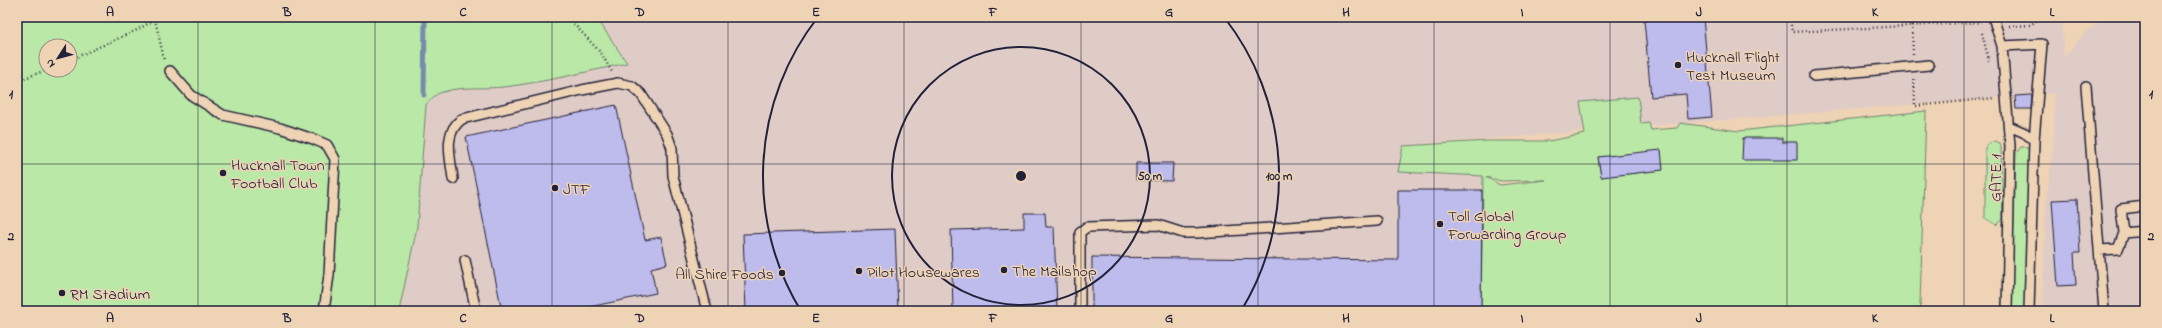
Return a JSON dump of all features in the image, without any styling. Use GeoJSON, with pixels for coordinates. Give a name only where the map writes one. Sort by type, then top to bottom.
{"type":"FeatureCollection","features":[{"type":"Feature","properties":{"kind":"lane","name":"GATE 1"},"geometry":{"type":"LineString","coordinates":[[1993,17],[2002,46],[2009,126],[2006,311]]}},
{"type":"Feature","properties":{"kind":"lane"},"geometry":{"type":"LineString","coordinates":[[2002,46],[2042,44],[2034,140],[2029,311]]}},
{"type":"Feature","properties":{"kind":"lane"},"geometry":{"type":"LineString","coordinates":[[1814,76],[1929,65]]}},
{"type":"Feature","properties":{"kind":"lane"},"geometry":{"type":"LineString","coordinates":[[170,71],[191,95],[223,115],[280,128],[328,145],[335,159],[329,275],[324,311]]}},
{"type":"Feature","properties":{"kind":"lane"},"geometry":{"type":"LineString","coordinates":[[453,179],[450,137],[455,124],[462,119],[618,83],[632,86],[641,94],[667,134],[672,148],[673,176],[707,311]]}},
{"type":"Feature","properties":{"kind":"lane"},"geometry":{"type":"LineString","coordinates":[[2086,86],[2104,311]]}},
{"type":"Feature","properties":{"kind":"lane"},"geometry":{"type":"LineString","coordinates":[[2009,126],[2025,133],[2034,140]]}},
{"type":"Feature","properties":{"kind":"lane"},"geometry":{"type":"LineString","coordinates":[[2099,250],[2118,249],[2124,233],[2121,209],[2145,206]]}},
{"type":"Feature","properties":{"kind":"lane"},"geometry":{"type":"LineString","coordinates":[[1080,311],[1080,232],[1087,227],[1158,225],[1183,233],[1196,233],[1376,221]]}},
{"type":"Feature","properties":{"kind":"lane"},"geometry":{"type":"LineString","coordinates":[[2124,233],[2145,232]]}},
{"type":"Feature","properties":{"kind":"lane"},"geometry":{"type":"LineString","coordinates":[[465,260],[476,311]]}},
{"type":"Feature","properties":{"kind":"path"},"geometry":{"type":"LineString","coordinates":[[78,56],[159,17]]}},
{"type":"Feature","properties":{"kind":"path"},"geometry":{"type":"LineString","coordinates":[[570,17],[573,23],[601,53],[618,83]]}},
{"type":"Feature","properties":{"kind":"path"},"geometry":{"type":"LineString","coordinates":[[1790,17],[1792,32],[1981,22],[1990,69]]}},
{"type":"Feature","properties":{"kind":"path"},"geometry":{"type":"LineString","coordinates":[[1997,27],[2030,25],[2042,17]]}},
{"type":"Feature","properties":{"kind":"path"},"geometry":{"type":"LineString","coordinates":[[155,19],[164,59],[170,71]]}},
{"type":"Feature","properties":{"kind":"path"},"geometry":{"type":"LineString","coordinates":[[1912,25],[1915,106],[1997,98],[1995,91]]}},
{"type":"Feature","properties":{"kind":"path"},"geometry":{"type":"LineString","coordinates":[[17,81],[38,73]]}},
{"type":"Feature","properties":{"kind":"shaded area"},"geometry":{"type":"Polygon","coordinates":[[[596,17],[2061,17],[2064,57],[2086,32],[2102,19],[2115,17],[2145,17],[2145,311],[2042,311],[2046,204],[2054,138],[2054,93],[1403,146],[1398,172],[1483,176],[1481,311],[399,311],[417,227],[426,104],[432,97],[453,89],[503,87],[546,81],[627,63],[596,17]]]}},
{"type":"Feature","properties":{"kind":"green space","name":"Hucknall Town Football Club"},"geometry":{"type":"Polygon","coordinates":[[[17,17],[596,17],[627,63],[519,85],[450,90],[433,97],[426,105],[417,227],[399,311],[17,311],[17,17]]]}},
{"type":"Feature","properties":{"kind":"green space"},"geometry":{"type":"Polygon","coordinates":[[[1638,97],[1641,124],[1649,123],[1651,130],[1677,128],[1680,123],[1739,131],[1926,111],[1920,304],[1922,311],[1481,311],[1483,176],[1398,172],[1403,146],[1487,141],[1549,141],[1585,134],[1580,102],[1638,97]],[[1598,157],[1601,177],[1662,170],[1598,157]],[[1486,177],[1500,185],[1546,180],[1501,181],[1486,177]]]}},
{"type":"Feature","properties":{"kind":"green space"},"geometry":{"type":"Polygon","coordinates":[[[1995,141],[2000,143],[2001,147],[2003,219],[1997,225],[1985,218],[1985,148],[1988,144],[1995,141]]]}},
{"type":"Feature","properties":{"kind":"green space"},"geometry":{"type":"Polygon","coordinates":[[[2021,147],[2026,147],[2030,152],[2026,311],[2011,311],[2016,153],[2021,147]]]}},
{"type":"Feature","properties":{"kind":"building","name":"Hucknall Flight Test Museum"},"geometry":{"type":"Polygon","coordinates":[[[1675,17],[1703,17],[1712,117],[1688,119],[1686,94],[1651,97],[1644,20],[1675,17]]]}},
{"type":"Feature","properties":{"kind":"building"},"geometry":{"type":"Polygon","coordinates":[[[2032,95],[2031,109],[2016,109],[2015,96],[2032,95]]]}},
{"type":"Feature","properties":{"kind":"building","name":"JTF"},"geometry":{"type":"Polygon","coordinates":[[[616,105],[645,240],[661,237],[667,264],[651,268],[656,293],[570,311],[502,311],[466,137],[616,105]]]}},
{"type":"Feature","properties":{"kind":"building"},"geometry":{"type":"Polygon","coordinates":[[[1743,138],[1782,138],[1782,142],[1797,142],[1797,160],[1742,160],[1743,138]]]}},
{"type":"Feature","properties":{"kind":"building"},"geometry":{"type":"Polygon","coordinates":[[[1661,150],[1663,170],[1601,177],[1598,157],[1661,150]]]}},
{"type":"Feature","properties":{"kind":"building"},"geometry":{"type":"Polygon","coordinates":[[[1136,163],[1173,163],[1172,181],[1136,180],[1136,163]]]}},
{"type":"Feature","properties":{"kind":"building","name":"Toll Global Forwarding Group"},"geometry":{"type":"Polygon","coordinates":[[[1398,190],[1482,190],[1481,311],[1092,311],[1092,257],[1398,260],[1398,190]]]}},
{"type":"Feature","properties":{"kind":"building"},"geometry":{"type":"Polygon","coordinates":[[[2077,199],[2080,253],[2074,253],[2076,285],[2058,286],[2052,200],[2077,199]]]}},
{"type":"Feature","properties":{"kind":"building","name":"The Mailshop"},"geometry":{"type":"Polygon","coordinates":[[[1024,213],[1045,213],[1046,227],[1054,227],[1057,311],[953,311],[951,230],[1024,228],[1024,213]]]}},
{"type":"Feature","properties":{"kind":"building"},"geometry":{"type":"Polygon","coordinates":[[[895,229],[898,311],[746,311],[743,234],[895,229]]]}},
{"type":"Feature","properties":{"kind":"waterway"},"geometry":{"type":"LineString","coordinates":[[424,95],[425,17]]}},
{"type":"Feature","properties":{"kind":"place","name":"Hucknall Flight Test Museum"},"geometry":{"type":"Point","coordinates":[1678,65]}},
{"type":"Feature","properties":{"kind":"place","name":"Hucknall Town Football Club"},"geometry":{"type":"Point","coordinates":[223,173]}},
{"type":"Feature","properties":{"kind":"place","name":"JTF"},"geometry":{"type":"Point","coordinates":[555,188]}},
{"type":"Feature","properties":{"kind":"place","name":"Toll Global Forwarding Group"},"geometry":{"type":"Point","coordinates":[1440,224]}},
{"type":"Feature","properties":{"kind":"place","name":"The Mailshop"},"geometry":{"type":"Point","coordinates":[1004,270]}},
{"type":"Feature","properties":{"kind":"place","name":"Pilot Housewares"},"geometry":{"type":"Point","coordinates":[859,271]}},
{"type":"Feature","properties":{"kind":"place","name":"All Shire Foods"},"geometry":{"type":"Point","coordinates":[782,273]}},
{"type":"Feature","properties":{"kind":"place","name":"RM Stadium"},"geometry":{"type":"Point","coordinates":[62,293]}}]}
